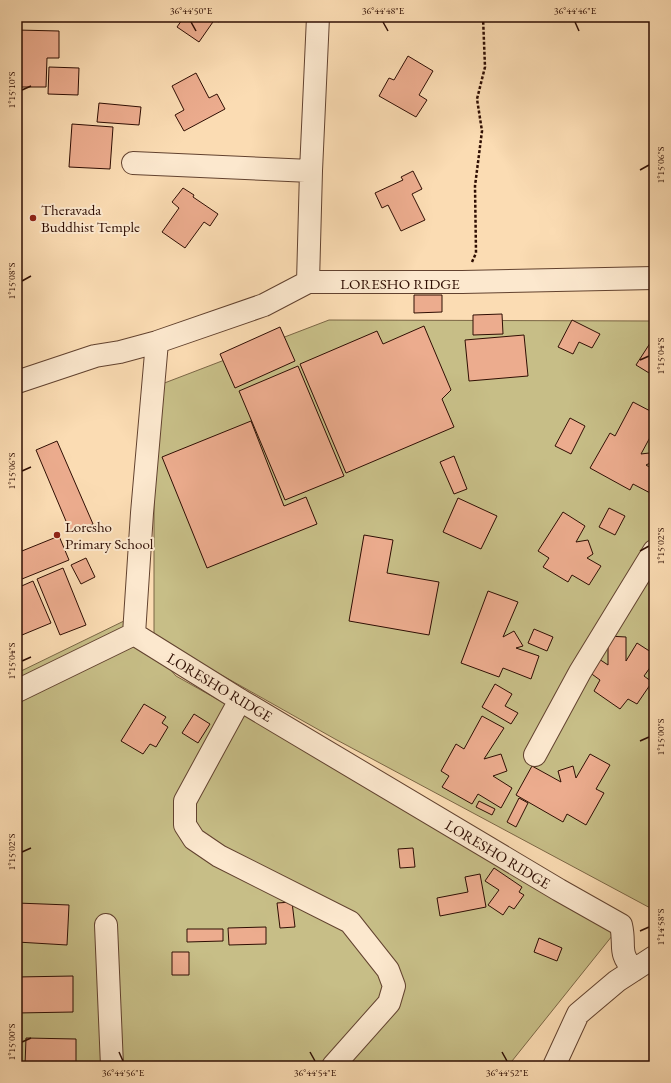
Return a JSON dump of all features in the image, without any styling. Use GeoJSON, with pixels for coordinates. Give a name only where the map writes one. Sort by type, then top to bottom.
{"type":"FeatureCollection","features":[{"type":"Feature","properties":{"kind":"street"},"geometry":{"type":"LineString","coordinates":[[308,282],[318,17]]}},
{"type":"Feature","properties":{"kind":"street"},"geometry":{"type":"LineString","coordinates":[[133,163],[311,171]]}},
{"type":"Feature","properties":{"kind":"street","name":"LORESHO RIDGE"},"geometry":{"type":"LineString","coordinates":[[17,382],[95,356],[120,352],[157,342],[264,305],[308,282],[462,282],[654,278]]}},
{"type":"Feature","properties":{"kind":"street"},"geometry":{"type":"LineString","coordinates":[[17,691],[134,634],[142,513],[157,342]]}},
{"type":"Feature","properties":{"kind":"street"},"geometry":{"type":"LineString","coordinates":[[535,755],[580,672],[654,552]]}},
{"type":"Feature","properties":{"kind":"street","name":"LORESHO RIDGE"},"geometry":{"type":"LineString","coordinates":[[134,634],[240,700],[558,890],[621,925],[623,931],[622,951],[626,961],[634,970]]}},
{"type":"Feature","properties":{"kind":"street"},"geometry":{"type":"LineString","coordinates":[[240,700],[185,801],[185,824],[194,839],[219,856],[350,922],[388,970],[394,986],[389,1003],[333,1066]]}},
{"type":"Feature","properties":{"kind":"street"},"geometry":{"type":"LineString","coordinates":[[106,925],[112,1066]]}},
{"type":"Feature","properties":{"kind":"street"},"geometry":{"type":"LineString","coordinates":[[554,1066],[578,1014],[617,981],[654,957]]}},
{"type":"Feature","properties":{"kind":"path"},"geometry":{"type":"LineString","coordinates":[[462,282],[476,253],[475,186],[482,132],[477,99],[485,66],[483,17]]}},
{"type":"Feature","properties":{"kind":"shaded area"},"geometry":{"type":"Polygon","coordinates":[[[329,320],[654,321],[654,910],[335,739],[154,637],[154,387],[329,320]]]}},
{"type":"Feature","properties":{"kind":"shaded area"},"geometry":{"type":"Polygon","coordinates":[[[126,620],[176,676],[620,926],[508,1066],[17,1066],[17,673],[126,620]]]}},
{"type":"Feature","properties":{"kind":"building"},"geometry":{"type":"Polygon","coordinates":[[[184,17],[223,17],[219,22],[215,19],[199,42],[177,27],[184,17]]]}},
{"type":"Feature","properties":{"kind":"building"},"geometry":{"type":"Polygon","coordinates":[[[17,30],[59,31],[59,58],[47,58],[46,87],[17,87],[17,30]]]}},
{"type":"Feature","properties":{"kind":"building"},"geometry":{"type":"Polygon","coordinates":[[[408,56],[433,71],[419,95],[427,100],[416,117],[379,96],[389,78],[394,80],[408,56]]]}},
{"type":"Feature","properties":{"kind":"building"},"geometry":{"type":"Polygon","coordinates":[[[49,67],[79,68],[78,95],[48,94],[49,67]]]}},
{"type":"Feature","properties":{"kind":"building"},"geometry":{"type":"Polygon","coordinates":[[[196,73],[209,98],[217,94],[225,109],[184,131],[175,115],[184,110],[172,86],[196,73]]]}},
{"type":"Feature","properties":{"kind":"building"},"geometry":{"type":"Polygon","coordinates":[[[99,103],[141,107],[139,125],[97,122],[99,103]]]}},
{"type":"Feature","properties":{"kind":"building"},"geometry":{"type":"Polygon","coordinates":[[[72,124],[113,127],[110,169],[69,167],[72,124]]]}},
{"type":"Feature","properties":{"kind":"building"},"geometry":{"type":"Polygon","coordinates":[[[413,171],[422,189],[412,194],[425,220],[401,231],[388,205],[382,208],[375,193],[403,180],[401,177],[413,171]]]}},
{"type":"Feature","properties":{"kind":"building"},"geometry":{"type":"Polygon","coordinates":[[[183,188],[194,195],[193,197],[218,214],[210,226],[204,222],[185,248],[162,232],[179,208],[172,202],[183,188]]]}},
{"type":"Feature","properties":{"kind":"building"},"geometry":{"type":"Polygon","coordinates":[[[414,295],[442,295],[442,312],[414,313],[414,295]]]}},
{"type":"Feature","properties":{"kind":"building"},"geometry":{"type":"Polygon","coordinates":[[[502,314],[503,334],[473,335],[473,315],[502,314]]]}},
{"type":"Feature","properties":{"kind":"building"},"geometry":{"type":"Polygon","coordinates":[[[572,320],[600,334],[592,348],[579,342],[573,354],[558,347],[572,320]]]}},
{"type":"Feature","properties":{"kind":"building"},"geometry":{"type":"Polygon","coordinates":[[[424,326],[451,390],[442,399],[454,427],[346,473],[300,364],[377,331],[383,344],[424,326]]]}},
{"type":"Feature","properties":{"kind":"building"},"geometry":{"type":"Polygon","coordinates":[[[280,327],[295,361],[235,388],[220,354],[280,327]]]}},
{"type":"Feature","properties":{"kind":"building"},"geometry":{"type":"Polygon","coordinates":[[[524,335],[528,376],[469,381],[465,340],[524,335]]]}},
{"type":"Feature","properties":{"kind":"building"},"geometry":{"type":"Polygon","coordinates":[[[654,337],[654,376],[636,365],[654,337]]]}},
{"type":"Feature","properties":{"kind":"building"},"geometry":{"type":"Polygon","coordinates":[[[298,366],[344,476],[285,500],[239,391],[298,366]]]}},
{"type":"Feature","properties":{"kind":"building"},"geometry":{"type":"Polygon","coordinates":[[[633,402],[654,413],[654,430],[641,454],[649,453],[652,462],[646,465],[654,470],[654,495],[633,484],[630,490],[590,468],[610,433],[615,436],[633,402]]]}},
{"type":"Feature","properties":{"kind":"building"},"geometry":{"type":"Polygon","coordinates":[[[570,418],[585,426],[571,454],[555,446],[570,418]]]}},
{"type":"Feature","properties":{"kind":"building"},"geometry":{"type":"Polygon","coordinates":[[[251,421],[284,506],[306,497],[317,524],[207,568],[162,457],[251,421]]]}},
{"type":"Feature","properties":{"kind":"building"},"geometry":{"type":"Polygon","coordinates":[[[57,441],[93,524],[71,533],[36,450],[57,441]]]}},
{"type":"Feature","properties":{"kind":"building"},"geometry":{"type":"Polygon","coordinates":[[[454,456],[467,489],[454,494],[440,462],[454,456]]]}},
{"type":"Feature","properties":{"kind":"building"},"geometry":{"type":"Polygon","coordinates":[[[458,498],[497,516],[481,549],[443,532],[458,498]]]}},
{"type":"Feature","properties":{"kind":"building"},"geometry":{"type":"Polygon","coordinates":[[[609,508],[625,516],[615,535],[599,527],[609,508]]]}},
{"type":"Feature","properties":{"kind":"building"},"geometry":{"type":"Polygon","coordinates":[[[563,512],[585,526],[576,542],[588,540],[593,554],[587,558],[601,566],[589,585],[572,575],[568,582],[543,567],[549,558],[538,551],[563,512]]]}},
{"type":"Feature","properties":{"kind":"building"},"geometry":{"type":"Polygon","coordinates":[[[364,535],[393,540],[387,573],[439,582],[429,635],[349,621],[364,535]]]}},
{"type":"Feature","properties":{"kind":"building"},"geometry":{"type":"Polygon","coordinates":[[[59,536],[69,560],[17,581],[17,553],[59,536]]]}},
{"type":"Feature","properties":{"kind":"building"},"geometry":{"type":"Polygon","coordinates":[[[86,558],[95,577],[81,584],[71,565],[86,558]]]}},
{"type":"Feature","properties":{"kind":"building"},"geometry":{"type":"Polygon","coordinates":[[[63,568],[86,625],[60,635],[37,579],[63,568]]]}},
{"type":"Feature","properties":{"kind":"building"},"geometry":{"type":"Polygon","coordinates":[[[33,581],[51,623],[22,635],[17,623],[17,588],[33,581]]]}},
{"type":"Feature","properties":{"kind":"building"},"geometry":{"type":"Polygon","coordinates":[[[488,591],[518,602],[503,637],[514,631],[523,646],[516,648],[539,656],[531,679],[503,668],[499,677],[461,663],[488,591]]]}},
{"type":"Feature","properties":{"kind":"building"},"geometry":{"type":"Polygon","coordinates":[[[534,629],[553,637],[547,651],[528,643],[534,629]]]}},
{"type":"Feature","properties":{"kind":"building"},"geometry":{"type":"Polygon","coordinates":[[[608,636],[626,637],[626,661],[637,643],[654,654],[654,662],[644,676],[652,682],[637,704],[628,699],[620,709],[594,691],[600,680],[589,672],[599,659],[608,665],[608,636]]]}},
{"type":"Feature","properties":{"kind":"building"},"geometry":{"type":"Polygon","coordinates":[[[495,684],[512,694],[505,706],[518,713],[511,724],[482,707],[495,684]]]}},
{"type":"Feature","properties":{"kind":"building"},"geometry":{"type":"Polygon","coordinates":[[[144,704],[166,717],[162,723],[168,727],[156,747],[150,744],[143,754],[121,741],[144,704]]]}},
{"type":"Feature","properties":{"kind":"building"},"geometry":{"type":"Polygon","coordinates":[[[194,714],[210,724],[198,743],[182,733],[194,714]]]}},
{"type":"Feature","properties":{"kind":"building"},"geometry":{"type":"Polygon","coordinates":[[[482,716],[504,728],[484,759],[501,754],[507,771],[493,776],[512,788],[501,808],[478,794],[472,804],[442,787],[449,776],[441,771],[456,744],[464,749],[482,716]]]}},
{"type":"Feature","properties":{"kind":"building"},"geometry":{"type":"Polygon","coordinates":[[[590,754],[610,765],[596,789],[604,793],[586,825],[567,814],[563,822],[516,795],[532,766],[561,782],[558,771],[573,766],[576,778],[590,754]]]}},
{"type":"Feature","properties":{"kind":"building"},"geometry":{"type":"Polygon","coordinates":[[[519,798],[528,803],[516,827],[507,822],[519,798]]]}},
{"type":"Feature","properties":{"kind":"building"},"geometry":{"type":"Polygon","coordinates":[[[479,801],[495,809],[492,815],[476,807],[479,801]]]}},
{"type":"Feature","properties":{"kind":"building"},"geometry":{"type":"Polygon","coordinates":[[[413,848],[415,867],[400,868],[398,849],[413,848]]]}},
{"type":"Feature","properties":{"kind":"building"},"geometry":{"type":"Polygon","coordinates":[[[494,868],[522,887],[519,892],[524,895],[514,909],[509,906],[503,915],[488,905],[499,890],[485,881],[494,868]]]}},
{"type":"Feature","properties":{"kind":"building"},"geometry":{"type":"Polygon","coordinates":[[[480,874],[486,907],[440,916],[437,898],[468,892],[465,877],[480,874]]]}},
{"type":"Feature","properties":{"kind":"building"},"geometry":{"type":"Polygon","coordinates":[[[292,902],[295,927],[280,928],[277,903],[292,902]]]}},
{"type":"Feature","properties":{"kind":"building"},"geometry":{"type":"Polygon","coordinates":[[[17,903],[69,905],[67,945],[17,942],[17,903]]]}},
{"type":"Feature","properties":{"kind":"building"},"geometry":{"type":"Polygon","coordinates":[[[266,927],[266,944],[229,945],[228,928],[266,927]]]}},
{"type":"Feature","properties":{"kind":"building"},"geometry":{"type":"Polygon","coordinates":[[[187,929],[223,929],[223,941],[187,942],[187,929]]]}},
{"type":"Feature","properties":{"kind":"building"},"geometry":{"type":"Polygon","coordinates":[[[539,938],[562,948],[557,961],[534,952],[539,938]]]}},
{"type":"Feature","properties":{"kind":"building"},"geometry":{"type":"Polygon","coordinates":[[[172,952],[189,952],[189,975],[172,975],[172,952]]]}},
{"type":"Feature","properties":{"kind":"building"},"geometry":{"type":"Polygon","coordinates":[[[73,976],[73,1012],[17,1013],[17,977],[73,976]]]}},
{"type":"Feature","properties":{"kind":"building"},"geometry":{"type":"Polygon","coordinates":[[[26,1038],[76,1039],[76,1066],[25,1066],[26,1038]]]}},
{"type":"Feature","properties":{"kind":"place","name":"Theravada Buddhist Temple"},"geometry":{"type":"Point","coordinates":[33,218]}},
{"type":"Feature","properties":{"kind":"place","name":"Loresho Primary School"},"geometry":{"type":"Point","coordinates":[57,535]}}]}
